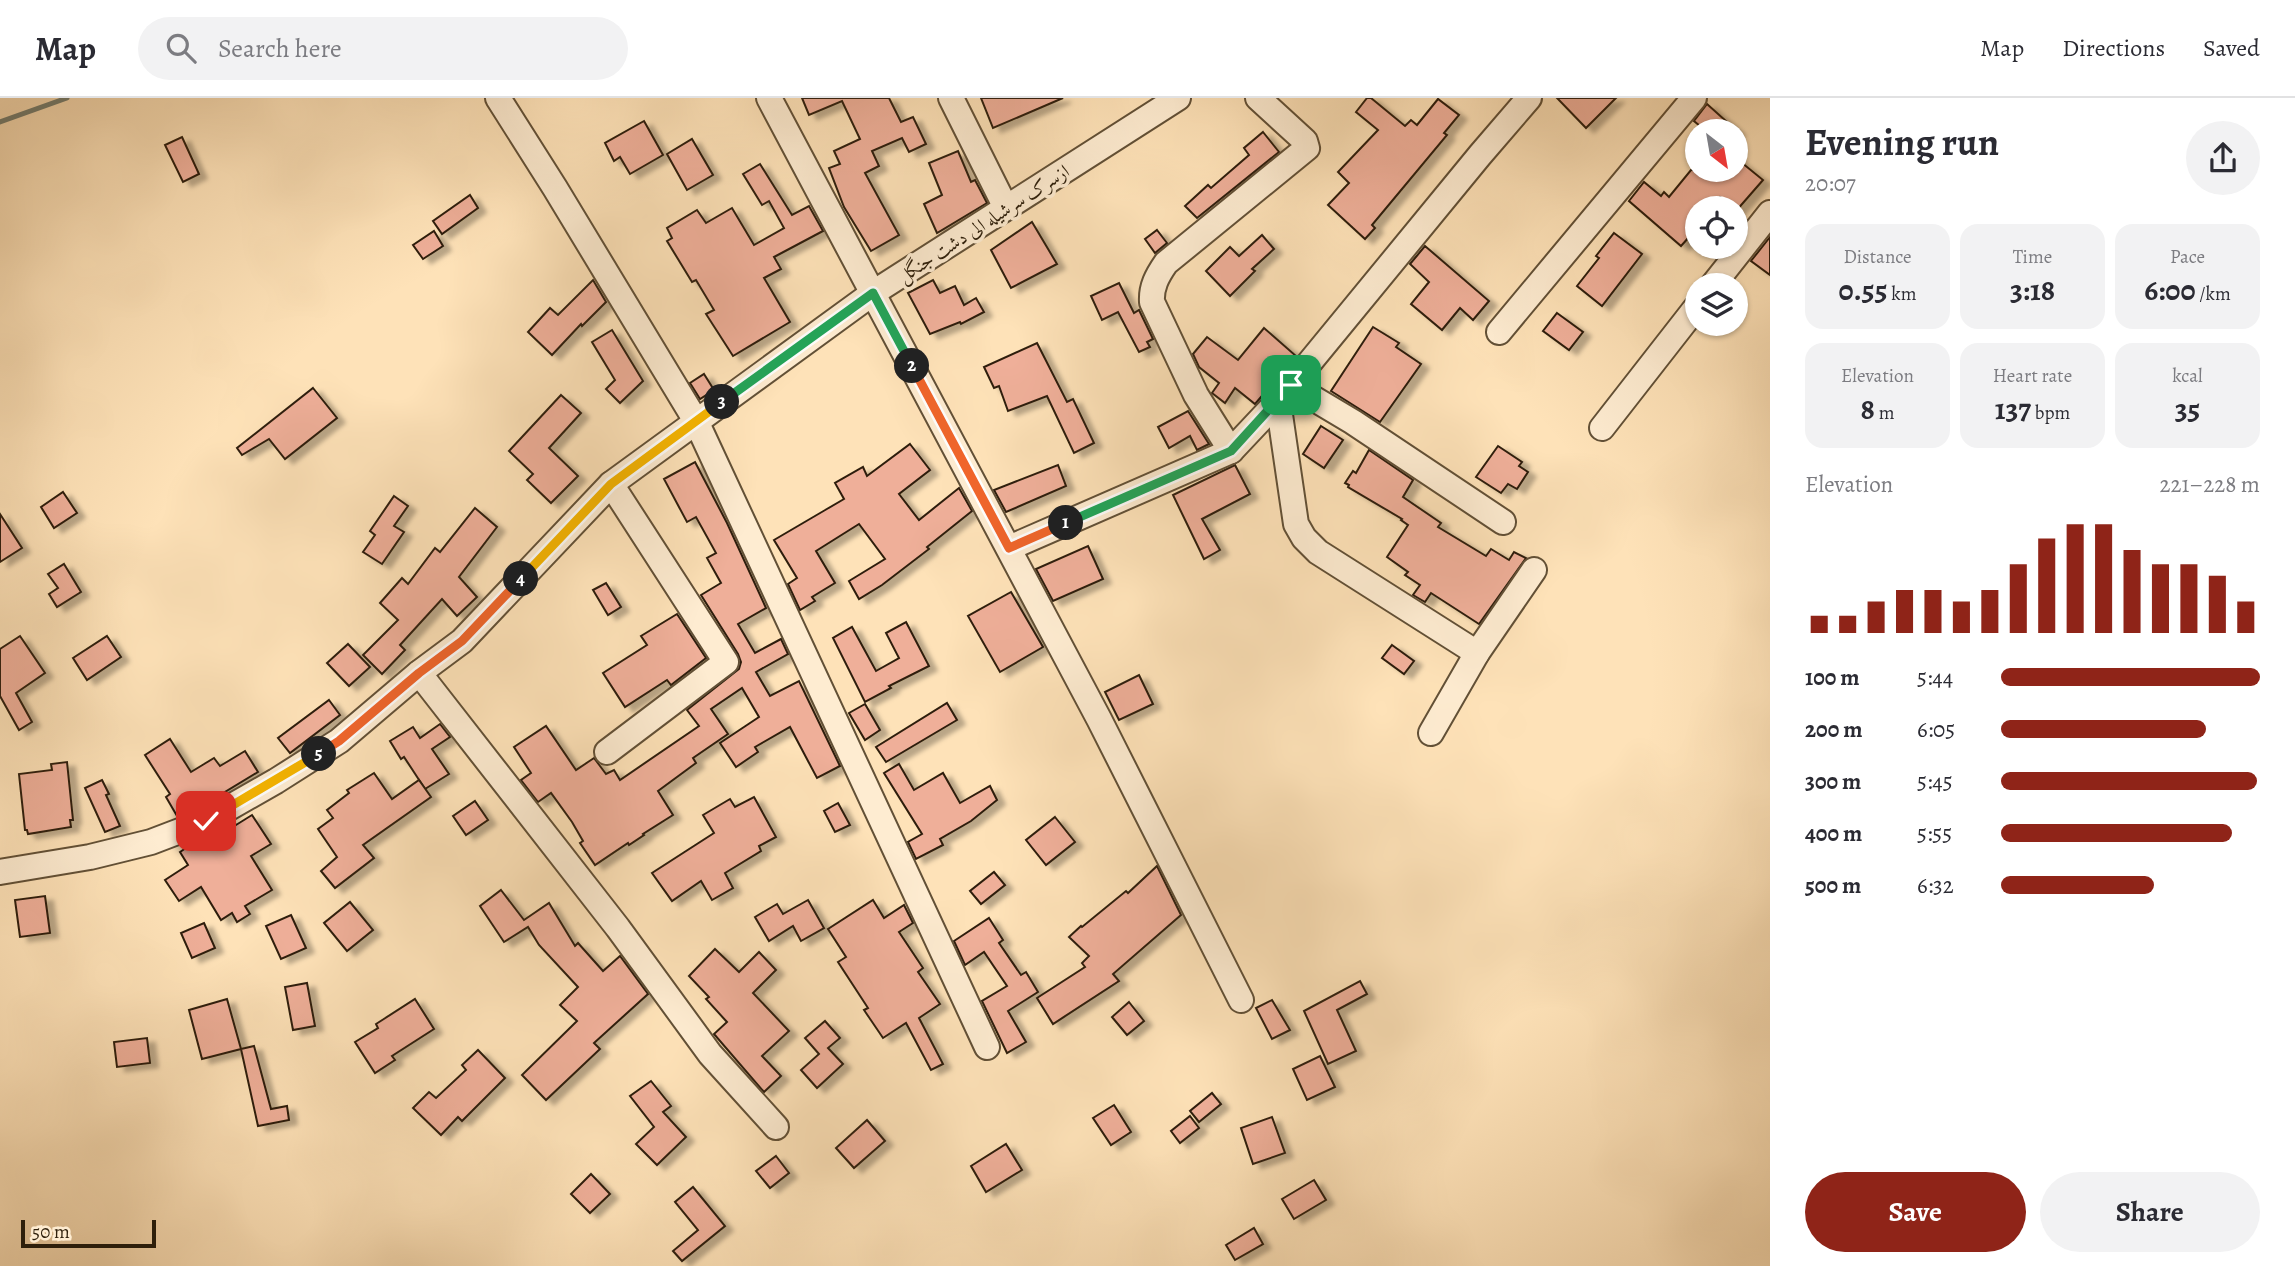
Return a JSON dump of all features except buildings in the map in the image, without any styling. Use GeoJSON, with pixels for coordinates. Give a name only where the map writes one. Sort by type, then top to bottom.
{"type":"FeatureCollection","features":[{"type":"Feature","properties":{"kind":"street"},"geometry":{"type":"LineString","coordinates":[[498,98],[696,421],[987,1047]]}},
{"type":"Feature","properties":{"kind":"street"},"geometry":{"type":"LineString","coordinates":[[769,98],[1105,731],[1241,1000]]}},
{"type":"Feature","properties":{"kind":"street"},"geometry":{"type":"LineString","coordinates":[[951,98],[1006,208]]}},
{"type":"Feature","properties":{"kind":"street","name":"ازسرک سرشیله الی دشت جنگل"},"geometry":{"type":"LineString","coordinates":[[0,872],[103,854],[151,842],[206,821],[339,741],[419,673],[462,641],[611,484],[873,293],[1178,98]]}},
{"type":"Feature","properties":{"kind":"street"},"geometry":{"type":"LineString","coordinates":[[1231,451],[1196,395],[1152,302],[1152,293],[1158,275],[1166,263],[1307,148],[1305,141],[1258,98]]}},
{"type":"Feature","properties":{"kind":"street"},"geometry":{"type":"LineString","coordinates":[[1009,548],[1231,451],[1285,393],[1529,98]]}},
{"type":"Feature","properties":{"kind":"street"},"geometry":{"type":"LineString","coordinates":[[1499,332],[1694,98]]}},
{"type":"Feature","properties":{"kind":"street"},"geometry":{"type":"LineString","coordinates":[[1722,273],[1770,213]]}},
{"type":"Feature","properties":{"kind":"street"},"geometry":{"type":"LineString","coordinates":[[1602,428],[1685,322]]}},
{"type":"Feature","properties":{"kind":"street"},"geometry":{"type":"LineString","coordinates":[[1285,393],[1353,422],[1503,522]]}},
{"type":"Feature","properties":{"kind":"street"},"geometry":{"type":"LineString","coordinates":[[1285,393],[1296,524],[1304,538],[1318,552],[1477,653]]}},
{"type":"Feature","properties":{"kind":"street"},"geometry":{"type":"LineString","coordinates":[[607,752],[726,662],[611,484]]}},
{"type":"Feature","properties":{"kind":"street"},"geometry":{"type":"LineString","coordinates":[[1430,733],[1477,653],[1534,570]]}},
{"type":"Feature","properties":{"kind":"street"},"geometry":{"type":"LineString","coordinates":[[419,673],[618,928],[710,1054],[776,1127]]}},
{"type":"Feature","properties":{"kind":"waterway"},"geometry":{"type":"LineString","coordinates":[[0,122],[67,98]]}},
{"type":"Feature","properties":{"kind":"route"},"geometry":{"type":"LineString","coordinates":[[206,821],[339,741],[419,673],[462,641],[611,484],[873,293],[1009,548],[1231,451],[1291,385]]}}]}
